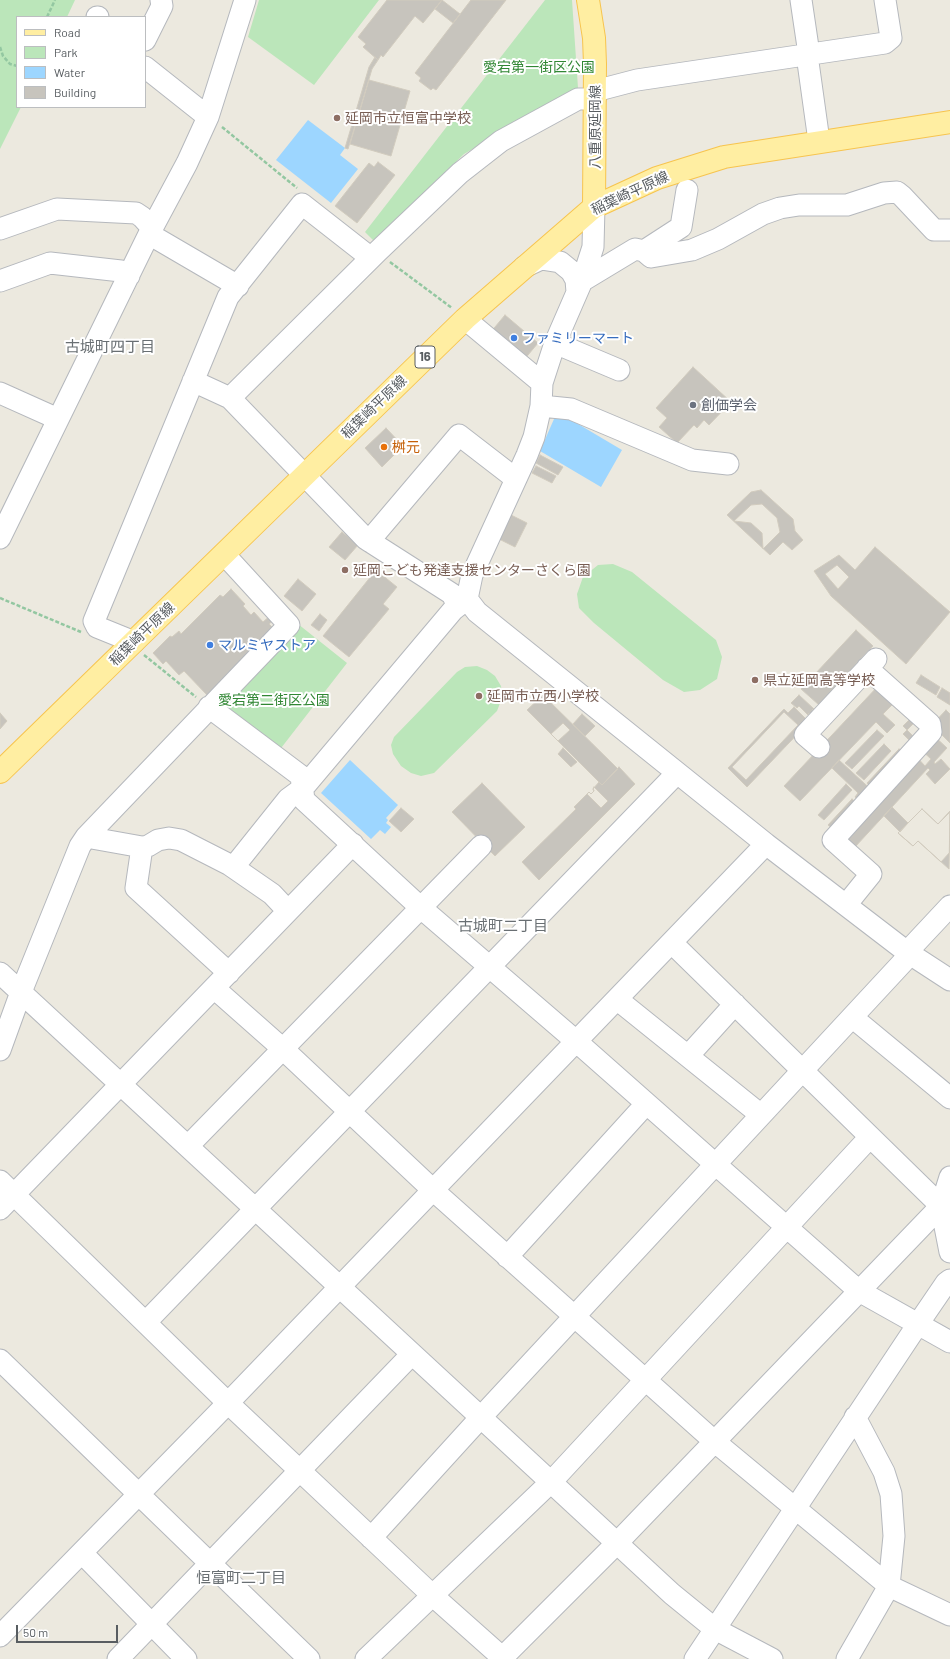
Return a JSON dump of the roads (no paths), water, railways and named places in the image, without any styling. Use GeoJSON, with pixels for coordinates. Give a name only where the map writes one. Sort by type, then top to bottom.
{"type":"FeatureCollection","features":[{"type":"Feature","properties":{"kind":"main road","name":"八重原延岡線"},"geometry":{"type":"LineString","coordinates":[[588,0],[594,38],[594,207]]}},
{"type":"Feature","properties":{"kind":"main road","name":"稲葉崎平原線"},"geometry":{"type":"LineString","coordinates":[[0,772],[464,319],[594,207],[657,178],[724,157],[950,122]]}},
{"type":"Feature","properties":{"kind":"street"},"geometry":{"type":"LineString","coordinates":[[146,38],[162,6],[161,0]]}},
{"type":"Feature","properties":{"kind":"street"},"geometry":{"type":"LineString","coordinates":[[0,538],[151,231],[187,163],[208,116],[245,0]]}},
{"type":"Feature","properties":{"kind":"street"},"geometry":{"type":"LineString","coordinates":[[801,0],[820,141]]}},
{"type":"Feature","properties":{"kind":"street"},"geometry":{"type":"LineString","coordinates":[[230,398],[374,255],[460,174],[501,141],[578,99],[595,95],[637,80],[886,43],[891,38],[885,0]]}},
{"type":"Feature","properties":{"kind":"street"},"geometry":{"type":"LineString","coordinates":[[146,68],[208,116]]}},
{"type":"Feature","properties":{"kind":"street"},"geometry":{"type":"LineString","coordinates":[[644,251],[681,227],[687,190]]}},
{"type":"Feature","properties":{"kind":"street"},"geometry":{"type":"LineString","coordinates":[[579,287],[635,249],[644,251],[652,258],[692,250],[718,239],[763,214],[780,208],[799,205],[847,206],[884,193],[897,192],[934,230],[950,230]]}},
{"type":"Feature","properties":{"kind":"street"},"geometry":{"type":"LineString","coordinates":[[132,644],[97,627],[94,621],[228,297],[302,204],[374,255]]}},
{"type":"Feature","properties":{"kind":"street"},"geometry":{"type":"LineString","coordinates":[[230,865],[236,864],[288,799],[303,788],[462,602],[472,575],[534,437],[541,406],[542,383],[555,343],[579,287],[593,247],[594,207]]}},
{"type":"Feature","properties":{"kind":"street"},"geometry":{"type":"LineString","coordinates":[[0,229],[57,209],[136,213],[142,216],[151,231],[238,286]]}},
{"type":"Feature","properties":{"kind":"street"},"geometry":{"type":"LineString","coordinates":[[522,268],[541,259],[548,258],[560,262],[571,271],[579,287]]}},
{"type":"Feature","properties":{"kind":"street"},"geometry":{"type":"LineString","coordinates":[[0,281],[50,262],[121,272],[129,276]]}},
{"type":"Feature","properties":{"kind":"street"},"geometry":{"type":"LineString","coordinates":[[464,319],[542,383]]}},
{"type":"Feature","properties":{"kind":"street"},"geometry":{"type":"LineString","coordinates":[[555,343],[619,370]]}},
{"type":"Feature","properties":{"kind":"street"},"geometry":{"type":"LineString","coordinates":[[192,381],[230,398],[369,541],[452,594],[477,612],[766,844],[907,952],[950,980]]}},
{"type":"Feature","properties":{"kind":"street"},"geometry":{"type":"LineString","coordinates":[[0,393],[58,419]]}},
{"type":"Feature","properties":{"kind":"street"},"geometry":{"type":"LineString","coordinates":[[541,406],[571,409],[692,460],[728,464]]}},
{"type":"Feature","properties":{"kind":"street"},"geometry":{"type":"LineString","coordinates":[[369,541],[459,436],[516,479]]}},
{"type":"Feature","properties":{"kind":"street"},"geometry":{"type":"LineString","coordinates":[[0,1050],[21,992],[80,846],[86,837],[289,625],[224,554]]}},
{"type":"Feature","properties":{"kind":"street"},"geometry":{"type":"LineString","coordinates":[[819,747],[805,735],[855,695],[871,664],[930,724],[931,732],[833,840],[871,874],[846,906]]}},
{"type":"Feature","properties":{"kind":"street"},"geometry":{"type":"LineString","coordinates":[[209,707],[301,776],[304,800],[420,906],[577,1042],[859,1291],[950,1342]]}},
{"type":"Feature","properties":{"kind":"street"},"geometry":{"type":"LineString","coordinates":[[146,1322],[255,1207],[677,773]]}},
{"type":"Feature","properties":{"kind":"street"},"geometry":{"type":"LineString","coordinates":[[86,837],[142,847],[148,846],[158,840],[170,838],[181,840],[230,865],[272,894],[288,910]]}},
{"type":"Feature","properties":{"kind":"street"},"geometry":{"type":"LineString","coordinates":[[353,844],[120,1084],[5,1195],[146,1322],[228,1403],[371,1538],[502,1658],[618,1542],[859,1291],[946,1208]]}},
{"type":"Feature","properties":{"kind":"street"},"geometry":{"type":"LineString","coordinates":[[0,1636],[139,1496],[434,1191],[766,844]]}},
{"type":"Feature","properties":{"kind":"street"},"geometry":{"type":"LineString","coordinates":[[188,1146],[420,906],[481,846]]}},
{"type":"Feature","properties":{"kind":"street"},"geometry":{"type":"LineString","coordinates":[[142,847],[136,888],[229,973]]}},
{"type":"Feature","properties":{"kind":"street"},"geometry":{"type":"LineString","coordinates":[[371,1538],[482,1416],[904,961],[907,952],[950,906]]}},
{"type":"Feature","properties":{"kind":"street"},"geometry":{"type":"LineString","coordinates":[[672,943],[870,1137],[946,1208]]}},
{"type":"Feature","properties":{"kind":"street"},"geometry":{"type":"LineString","coordinates":[[0,973],[341,1286],[412,1354],[482,1416],[672,1594],[715,1629],[772,1659]]}},
{"type":"Feature","properties":{"kind":"street"},"geometry":{"type":"LineString","coordinates":[[214,988],[283,1049],[348,1112],[434,1191],[714,1441],[889,1586],[950,1615]]}},
{"type":"Feature","properties":{"kind":"street"},"geometry":{"type":"LineString","coordinates":[[618,1000],[761,1115]]}},
{"type":"Feature","properties":{"kind":"street"},"geometry":{"type":"LineString","coordinates":[[688,1056],[735,1004]]}},
{"type":"Feature","properties":{"kind":"street"},"geometry":{"type":"LineString","coordinates":[[852,1017],[950,1098]]}},
{"type":"Feature","properties":{"kind":"street"},"geometry":{"type":"LineString","coordinates":[[507,1257],[646,1104]]}},
{"type":"Feature","properties":{"kind":"street"},"geometry":{"type":"LineString","coordinates":[[366,1659],[552,1482],[870,1137]]}},
{"type":"Feature","properties":{"kind":"street"},"geometry":{"type":"LineString","coordinates":[[950,1177],[946,1208],[950,1252]]}},
{"type":"Feature","properties":{"kind":"street"},"geometry":{"type":"LineString","coordinates":[[695,1659],[855,1417],[946,1283],[950,1280]]}},
{"type":"Feature","properties":{"kind":"street"},"geometry":{"type":"LineString","coordinates":[[118,1659],[412,1354]]}},
{"type":"Feature","properties":{"kind":"street"},"geometry":{"type":"LineString","coordinates":[[0,1360],[309,1659]]}},
{"type":"Feature","properties":{"kind":"street"},"geometry":{"type":"LineString","coordinates":[[847,1659],[889,1586],[894,1536],[891,1494],[884,1472],[855,1417]]}},
{"type":"Feature","properties":{"kind":"street"},"geometry":{"type":"LineString","coordinates":[[82,1553],[186,1659]]}},
{"type":"Feature","properties":{"kind":"water"},"geometry":{"type":"Polygon","coordinates":[[[308,120],[345,148],[340,155],[358,169],[331,203],[276,160],[308,120]]]}},
{"type":"Feature","properties":{"kind":"water"},"geometry":{"type":"Polygon","coordinates":[[[568,418],[622,450],[601,487],[540,451],[554,419],[568,418]]]}},
{"type":"Feature","properties":{"kind":"water"},"geometry":{"type":"Polygon","coordinates":[[[350,760],[398,805],[386,818],[388,820],[386,823],[391,827],[385,834],[380,830],[371,839],[321,793],[350,760]]]}},
{"type":"Feature","properties":{"kind":"place","name":"延岡市立恒富中学校"},"geometry":{"type":"Point","coordinates":[337,118]}},
{"type":"Feature","properties":{"kind":"place","name":"ファミリーマート"},"geometry":{"type":"Point","coordinates":[514,338]}},
{"type":"Feature","properties":{"kind":"place","name":"創価学会"},"geometry":{"type":"Point","coordinates":[693,405]}},
{"type":"Feature","properties":{"kind":"place","name":"桝元"},"geometry":{"type":"Point","coordinates":[384,447]}},
{"type":"Feature","properties":{"kind":"place","name":"延岡こども発達支援センターさくら園"},"geometry":{"type":"Point","coordinates":[345,570]}},
{"type":"Feature","properties":{"kind":"place","name":"マルミヤストア"},"geometry":{"type":"Point","coordinates":[210,645]}},
{"type":"Feature","properties":{"kind":"place","name":"県立延岡高等学校"},"geometry":{"type":"Point","coordinates":[755,680]}},
{"type":"Feature","properties":{"kind":"place","name":"延岡市立西小学校"},"geometry":{"type":"Point","coordinates":[479,696]}},
{"type":"Feature","properties":{"kind":"district","name":"古城町四丁目"},"geometry":{"type":"Point","coordinates":[110,347]}},
{"type":"Feature","properties":{"kind":"district","name":"古城町二丁目"},"geometry":{"type":"Point","coordinates":[503,926]}},
{"type":"Feature","properties":{"kind":"district","name":"恒富町二丁目"},"geometry":{"type":"Point","coordinates":[241,1578]}},
{"type":"Feature","properties":{"kind":"park label","name":"愛宕第一街区公園"},"geometry":{"type":"Point","coordinates":[539,67]}},
{"type":"Feature","properties":{"kind":"park label","name":"愛宕第二街区公園"},"geometry":{"type":"Point","coordinates":[274,700]}}]}
